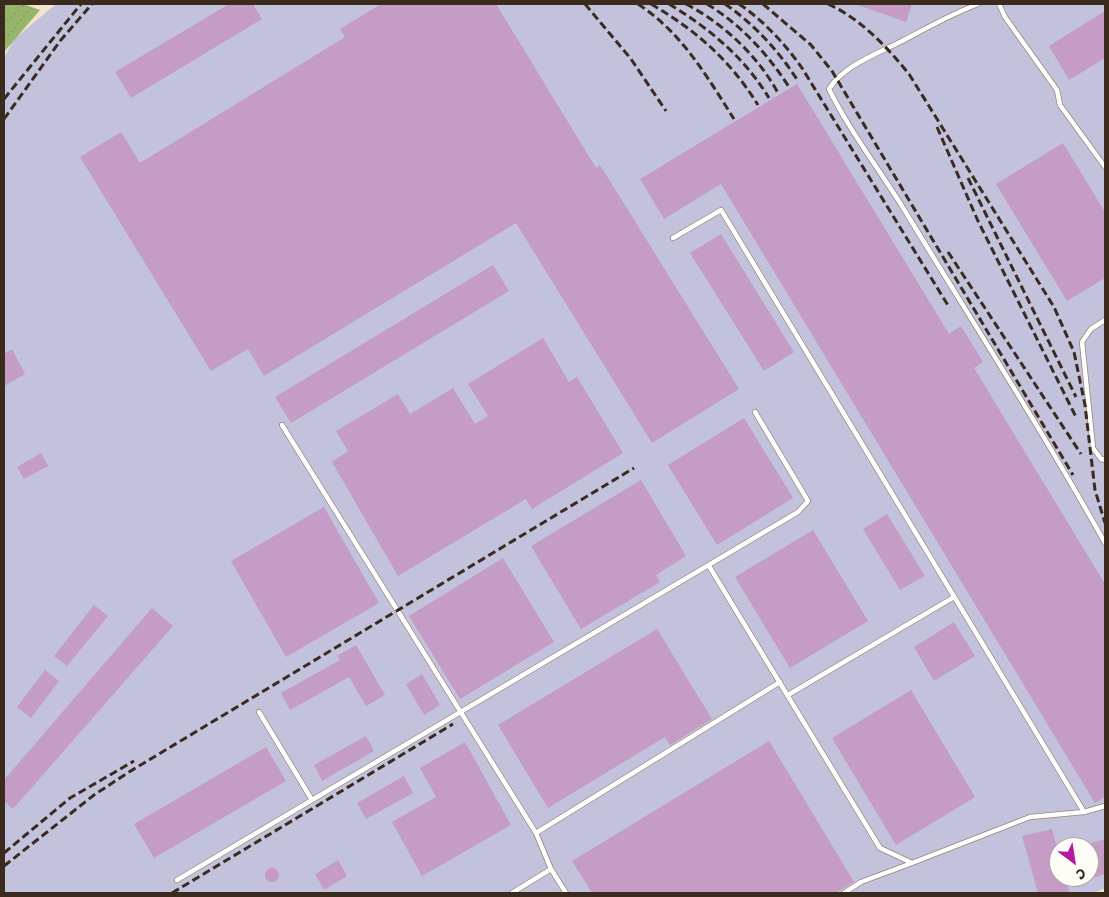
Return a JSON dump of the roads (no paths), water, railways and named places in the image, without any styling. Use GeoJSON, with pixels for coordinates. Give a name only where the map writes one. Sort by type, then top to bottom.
{"type":"FeatureCollection","features":[{"type":"Feature","properties":{"kind":"lane"},"geometry":{"type":"LineString","coordinates":[[978,4],[927,26],[901,42],[887,47],[836,77],[829,89],[840,112],[903,208],[1072,483],[1105,543]]}},
{"type":"Feature","properties":{"kind":"lane"},"geometry":{"type":"LineString","coordinates":[[999,4],[1005,17],[1056,90],[1060,105],[1105,168]]}},
{"type":"Feature","properties":{"kind":"lane"},"geometry":{"type":"LineString","coordinates":[[674,238],[721,210],[1084,812]]}},
{"type":"Feature","properties":{"kind":"lane"},"geometry":{"type":"LineString","coordinates":[[1105,320],[1091,329],[1082,342],[1094,448],[1101,459],[1105,460]]}},
{"type":"Feature","properties":{"kind":"lane"},"geometry":{"type":"LineString","coordinates":[[177,880],[798,512],[808,501],[755,412]]}},
{"type":"Feature","properties":{"kind":"lane"},"geometry":{"type":"LineString","coordinates":[[282,425],[536,833],[551,869],[566,893]]}},
{"type":"Feature","properties":{"kind":"lane"},"geometry":{"type":"LineString","coordinates":[[709,566],[880,848],[912,863]]}},
{"type":"Feature","properties":{"kind":"lane"},"geometry":{"type":"LineString","coordinates":[[788,695],[954,597]]}},
{"type":"Feature","properties":{"kind":"lane"},"geometry":{"type":"LineString","coordinates":[[536,833],[780,682]]}},
{"type":"Feature","properties":{"kind":"lane"},"geometry":{"type":"LineString","coordinates":[[259,712],[312,800]]}},
{"type":"Feature","properties":{"kind":"lane"},"geometry":{"type":"LineString","coordinates":[[844,893],[861,882],[1030,817],[1084,812],[1105,806]]}},
{"type":"Feature","properties":{"kind":"lane"},"geometry":{"type":"LineString","coordinates":[[512,893],[551,869]]}},
{"type":"Feature","properties":{"kind":"railway"},"geometry":{"type":"LineString","coordinates":[[4,99],[81,4]]}},
{"type":"Feature","properties":{"kind":"railway"},"geometry":{"type":"LineString","coordinates":[[4,119],[60,41],[92,4]]}},
{"type":"Feature","properties":{"kind":"railway"},"geometry":{"type":"LineString","coordinates":[[585,4],[631,59],[666,111]]}},
{"type":"Feature","properties":{"kind":"railway"},"geometry":{"type":"LineString","coordinates":[[638,4],[668,28],[692,56],[734,119]]}},
{"type":"Feature","properties":{"kind":"railway"},"geometry":{"type":"LineString","coordinates":[[651,4],[698,36],[724,60],[758,105]]}},
{"type":"Feature","properties":{"kind":"railway"},"geometry":{"type":"LineString","coordinates":[[669,4],[698,23],[725,45],[749,70],[769,98]]}},
{"type":"Feature","properties":{"kind":"railway"},"geometry":{"type":"LineString","coordinates":[[686,4],[714,21],[739,42],[761,66],[778,93]]}},
{"type":"Feature","properties":{"kind":"railway"},"geometry":{"type":"LineString","coordinates":[[707,4],[731,21],[762,51],[789,87]]}},
{"type":"Feature","properties":{"kind":"railway"},"geometry":{"type":"LineString","coordinates":[[725,4],[746,20],[765,39],[783,59],[798,81]]}},
{"type":"Feature","properties":{"kind":"railway"},"geometry":{"type":"LineString","coordinates":[[739,4],[774,33],[802,68],[949,307]]}},
{"type":"Feature","properties":{"kind":"railway"},"geometry":{"type":"LineString","coordinates":[[763,4],[811,45],[832,71],[1073,475]]}},
{"type":"Feature","properties":{"kind":"railway"},"geometry":{"type":"LineString","coordinates":[[828,4],[862,25],[891,53],[909,74],[1054,307],[1074,352],[1085,405],[1095,490],[1105,523]]}},
{"type":"Feature","properties":{"kind":"railway"},"geometry":{"type":"LineString","coordinates":[[937,127],[978,221],[1076,417]]}},
{"type":"Feature","properties":{"kind":"railway"},"geometry":{"type":"LineString","coordinates":[[968,178],[1076,397]]}},
{"type":"Feature","properties":{"kind":"railway"},"geometry":{"type":"LineString","coordinates":[[948,252],[1081,454]]}},
{"type":"Feature","properties":{"kind":"railway"},"geometry":{"type":"LineString","coordinates":[[4,866],[94,795],[129,772],[634,468]]}},
{"type":"Feature","properties":{"kind":"railway"},"geometry":{"type":"LineString","coordinates":[[172,893],[453,724]]}},
{"type":"Feature","properties":{"kind":"railway"},"geometry":{"type":"LineString","coordinates":[[4,853],[70,798],[134,761]]}}]}
